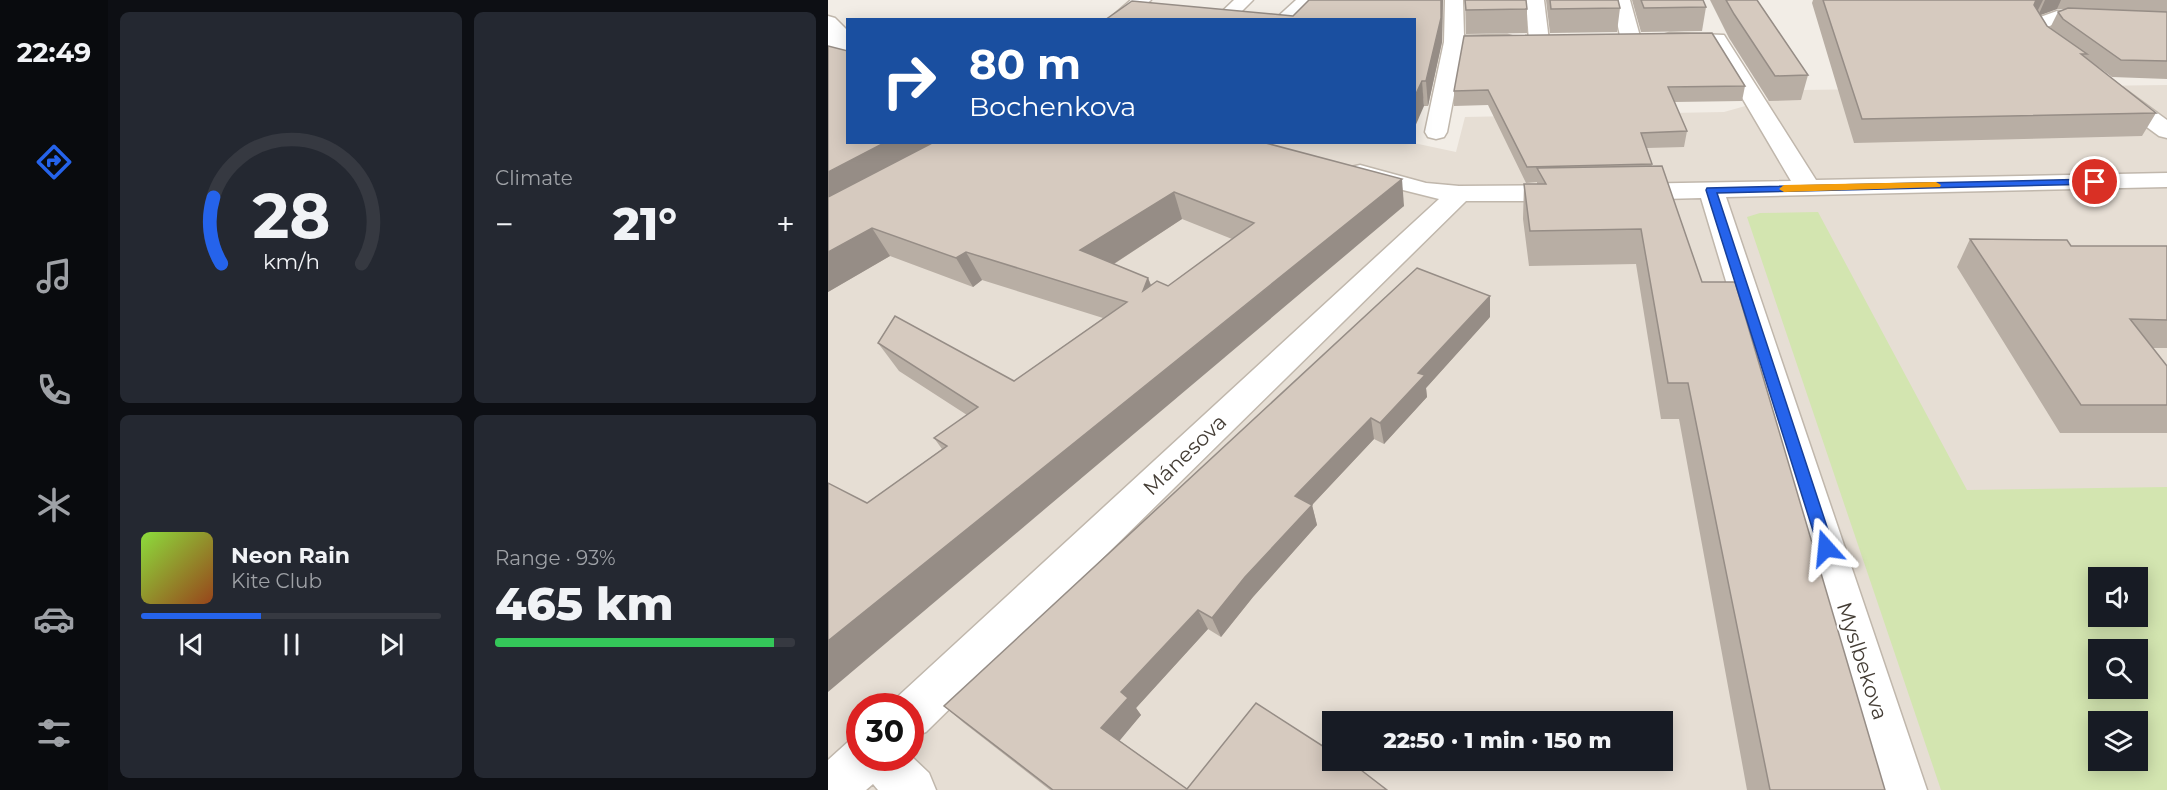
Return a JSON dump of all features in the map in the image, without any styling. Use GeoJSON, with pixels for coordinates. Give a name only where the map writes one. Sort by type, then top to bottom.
{"type":"FeatureCollection","features":[{"type":"Feature","properties":{"kind":"street"},"geometry":{"type":"LineString","coordinates":[[1120,18],[1142,0]]}},
{"type":"Feature","properties":{"kind":"street"},"geometry":{"type":"LineString","coordinates":[[1224,18],[1244,0]]}},
{"type":"Feature","properties":{"kind":"street"},"geometry":{"type":"LineString","coordinates":[[1285,18],[1307,0]]}},
{"type":"Feature","properties":{"kind":"street"},"geometry":{"type":"LineString","coordinates":[[1436,132],[1454,42],[1454,0]]}},
{"type":"Feature","properties":{"kind":"street"},"geometry":{"type":"LineString","coordinates":[[1535,0],[1539,41]]}},
{"type":"Feature","properties":{"kind":"street"},"geometry":{"type":"LineString","coordinates":[[1621,0],[1631,40]]}},
{"type":"Feature","properties":{"kind":"street"},"geometry":{"type":"LineString","coordinates":[[2073,62],[2045,41],[2036,25],[2057,16],[2167,21]]}},
{"type":"Feature","properties":{"kind":"street"},"geometry":{"type":"LineString","coordinates":[[1708,19],[1717,39],[1808,188]]}},
{"type":"Feature","properties":{"kind":"street"},"geometry":{"type":"LineString","coordinates":[[828,22],[838,30],[838,56]]}},
{"type":"Feature","properties":{"kind":"street"},"geometry":{"type":"LineString","coordinates":[[1608,40],[1717,39]]}},
{"type":"Feature","properties":{"kind":"street"},"geometry":{"type":"LineString","coordinates":[[1454,42],[1562,41]]}},
{"type":"Feature","properties":{"kind":"street"},"geometry":{"type":"LineString","coordinates":[[2101,83],[2167,131]]}},
{"type":"Feature","properties":{"kind":"street"},"geometry":{"type":"LineString","coordinates":[[1332,165],[1425,190],[1459,194],[2167,180]]}},
{"type":"Feature","properties":{"kind":"street","name":"Myslbekova"},"geometry":{"type":"LineString","coordinates":[[1711,190],[1904,790]]}},
{"type":"Feature","properties":{"kind":"street","name":"Mánesova"},"geometry":{"type":"LineString","coordinates":[[924,703],[1459,194]]}},
{"type":"Feature","properties":{"kind":"street"},"geometry":{"type":"LineString","coordinates":[[831,790],[852,771]]}},
{"type":"Feature","properties":{"kind":"street"},"geometry":{"type":"LineString","coordinates":[[893,771],[912,790]]}},
{"type":"Feature","properties":{"kind":"shaded area"},"geometry":{"type":"Polygon","coordinates":[[[828,35],[846,35],[846,144],[1416,143],[1456,152],[1465,117],[1724,112],[1802,90],[2167,85],[2167,790],[828,790],[828,35]]]}},
{"type":"Feature","properties":{"kind":"green space"},"geometry":{"type":"Polygon","coordinates":[[[1818,212],[1967,490],[2167,487],[2167,790],[1941,790],[1747,217],[1760,213],[1818,212]]]}},
{"type":"Feature","properties":{"kind":"building"},"geometry":{"type":"Polygon","coordinates":[[[1309,0],[1441,0],[1441,18],[1426,81],[1422,81],[1416,94],[1416,18],[1108,18],[1132,1],[1293,16],[1309,0]]]}},
{"type":"Feature","properties":{"kind":"building"},"geometry":{"type":"Polygon","coordinates":[[[1465,0],[1526,0],[1527,9],[1466,10],[1465,0]]]}},
{"type":"Feature","properties":{"kind":"building"},"geometry":{"type":"Polygon","coordinates":[[[1550,0],[1618,0],[1620,8],[1551,9],[1550,0]]]}},
{"type":"Feature","properties":{"kind":"building"},"geometry":{"type":"Polygon","coordinates":[[[1641,0],[1703,0],[1706,7],[1644,8],[1641,0]]]}},
{"type":"Feature","properties":{"kind":"building"},"geometry":{"type":"Polygon","coordinates":[[[1726,0],[1757,0],[1808,75],[1775,76],[1726,0]]]}},
{"type":"Feature","properties":{"kind":"building"},"geometry":{"type":"Polygon","coordinates":[[[1823,0],[2036,0],[2034,5],[2047,26],[2087,54],[2081,54],[2156,113],[1862,119],[1823,0]]]}},
{"type":"Feature","properties":{"kind":"building"},"geometry":{"type":"Polygon","coordinates":[[[2068,8],[2167,12],[2167,61],[2121,60],[2063,19],[2058,12],[2068,8]]]}},
{"type":"Feature","properties":{"kind":"building"},"geometry":{"type":"Polygon","coordinates":[[[1712,33],[1745,86],[1668,87],[1687,131],[1641,133],[1652,164],[1527,167],[1488,90],[1454,91],[1464,36],[1712,33]]]}},
{"type":"Feature","properties":{"kind":"building"},"geometry":{"type":"Polygon","coordinates":[[[828,46],[846,50],[846,144],[882,144],[828,172],[828,46]]]}},
{"type":"Feature","properties":{"kind":"building"},"geometry":{"type":"Polygon","coordinates":[[[930,144],[1270,144],[1402,179],[828,641],[828,483],[867,503],[947,446],[934,438],[978,407],[878,343],[895,316],[1014,381],[1127,302],[966,252],[956,258],[872,228],[828,252],[828,197],[930,144]],[[1174,192],[1080,250],[1148,278],[1143,291],[1157,281],[1168,286],[1254,223],[1174,192]]]}},
{"type":"Feature","properties":{"kind":"building"},"geometry":{"type":"Polygon","coordinates":[[[1662,166],[1702,282],[1735,282],[1885,790],[1770,790],[1688,383],[1668,383],[1641,229],[1530,231],[1524,184],[1546,184],[1537,168],[1662,166]]]}},
{"type":"Feature","properties":{"kind":"building"},"geometry":{"type":"Polygon","coordinates":[[[1970,239],[2067,240],[2071,246],[2167,246],[2167,320],[2130,319],[2167,366],[2167,405],[2081,405],[1970,239]]]}},
{"type":"Feature","properties":{"kind":"building"},"geometry":{"type":"Polygon","coordinates":[[[1417,268],[1490,296],[1418,373],[1425,375],[1380,423],[1371,418],[1295,496],[1312,505],[1245,577],[1212,618],[1198,610],[1121,692],[1128,698],[1101,728],[1187,789],[1256,703],[1322,746],[1322,771],[1362,771],[1387,790],[1053,790],[944,706],[1417,268]]]}},
{"type":"Feature","properties":{"kind":"slow traffic"},"geometry":{"type":"LineString","coordinates":[[1784,189],[1936,185]]}},
{"type":"Feature","properties":{"kind":"route"},"geometry":{"type":"LineString","coordinates":[[1826,548],[1711,190],[2095,182]]}}]}
